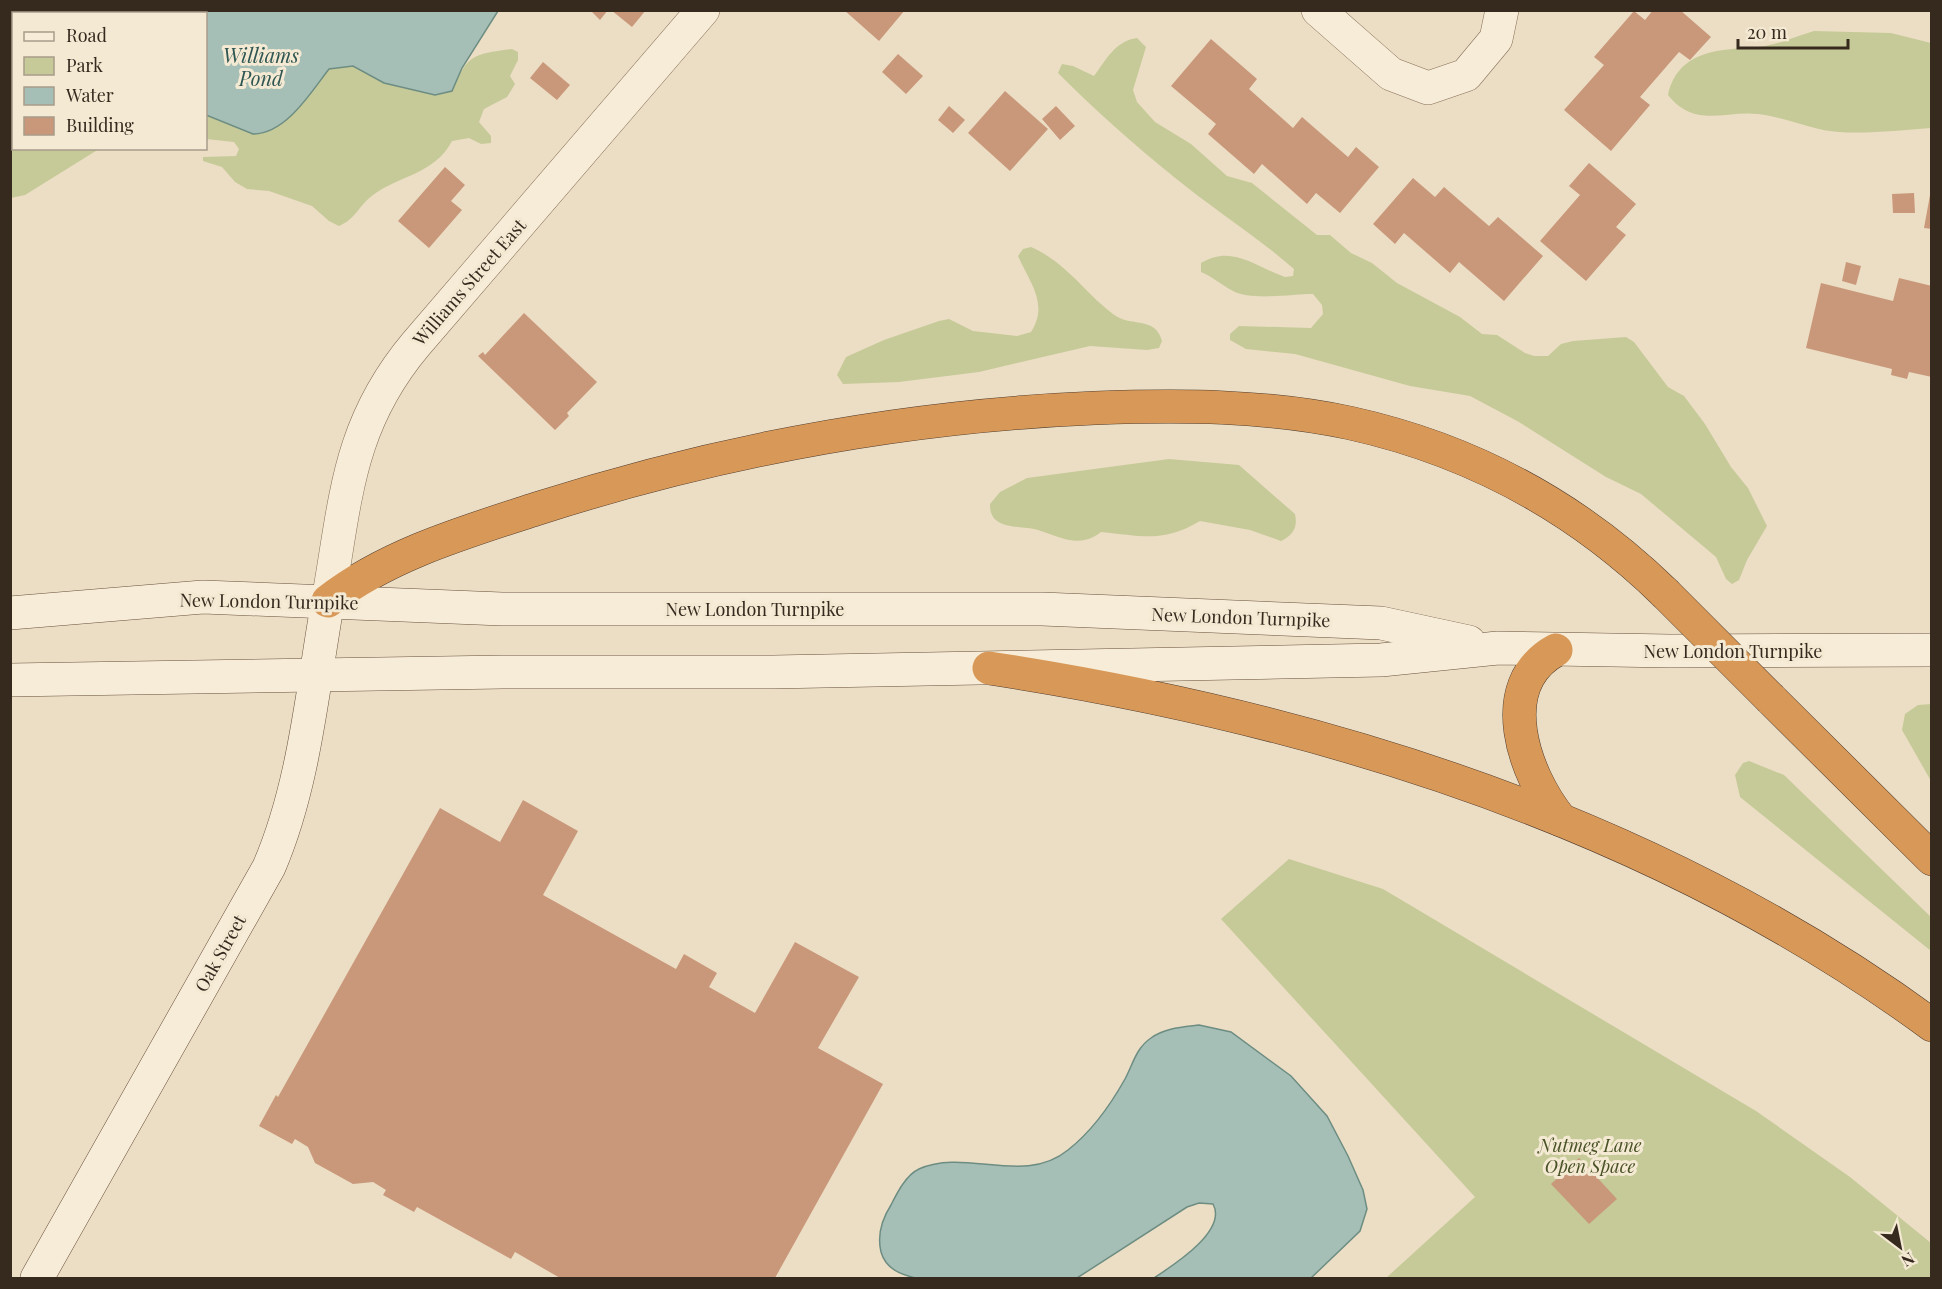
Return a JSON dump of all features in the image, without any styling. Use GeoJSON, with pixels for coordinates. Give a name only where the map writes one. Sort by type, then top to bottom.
{"type":"FeatureCollection","features":[{"type":"Feature","properties":{"kind":"highway"},"geometry":{"type":"LineString","coordinates":[[328,601],[363,578],[458,536],[590,492],[689,465],[789,444],[958,418],[1052,410],[1215,407],[1305,415],[1349,423],[1438,448],[1491,469],[1572,514],[1614,545],[1665,593],[1932,859]]}},
{"type":"Feature","properties":{"kind":"highway"},"geometry":{"type":"LineString","coordinates":[[1556,650],[1534,668],[1525,682],[1520,698],[1520,718],[1524,749],[1534,778],[1561,820]]}},
{"type":"Feature","properties":{"kind":"highway"},"geometry":{"type":"LineString","coordinates":[[990,668],[1089,684],[1281,726],[1382,756],[1561,820],[1652,859],[1788,931],[1932,1025]]}},
{"type":"Feature","properties":{"kind":"street","name":"Williams Street East"},"geometry":{"type":"LineString","coordinates":[[328,601],[352,463],[370,412],[383,387],[410,351],[703,10]]}},
{"type":"Feature","properties":{"kind":"street"},"geometry":{"type":"LineString","coordinates":[[1318,10],[1391,74],[1428,88],[1466,75],[1496,39],[1502,10]]}},
{"type":"Feature","properties":{"kind":"street","name":"New London Turnpike"},"geometry":{"type":"LineString","coordinates":[[10,613],[187,597],[502,609],[1099,611],[1381,623],[1498,648]]}},
{"type":"Feature","properties":{"kind":"street","name":"Oak Street"},"geometry":{"type":"LineString","coordinates":[[37,1278],[268,867],[292,804],[328,601]]}},
{"type":"Feature","properties":{"kind":"street","name":"New London Turnpike"},"geometry":{"type":"LineString","coordinates":[[10,680],[315,675],[773,672],[1381,660],[1498,648],[1932,650]]}},
{"type":"Feature","properties":{"kind":"green space"},"geometry":{"type":"Polygon","coordinates":[[[11,11],[152,11],[12,12],[11,128],[11,11]]]}},
{"type":"Feature","properties":{"kind":"green space"},"geometry":{"type":"Polygon","coordinates":[[[1814,31],[1891,33],[1931,43],[1931,128],[1839,132],[1758,114],[1700,115],[1689,112],[1668,95],[1682,68],[1704,54],[1766,46],[1814,31]]]}},
{"type":"Feature","properties":{"kind":"green space"},"geometry":{"type":"Polygon","coordinates":[[[1137,38],[1146,47],[1133,90],[1137,102],[1155,122],[1191,144],[1227,176],[1252,183],[1317,235],[1330,235],[1351,253],[1372,263],[1397,283],[1460,317],[1482,334],[1497,335],[1525,353],[1534,356],[1548,356],[1561,344],[1573,341],[1626,337],[1634,342],[1668,387],[1684,396],[1705,424],[1731,467],[1748,488],[1767,526],[1747,560],[1739,580],[1732,584],[1726,579],[1716,557],[1641,494],[1606,477],[1519,422],[1470,396],[1410,386],[1295,354],[1246,349],[1230,340],[1230,334],[1239,326],[1311,328],[1323,314],[1322,305],[1313,294],[1250,296],[1241,294],[1201,272],[1201,263],[1223,256],[1244,259],[1285,277],[1293,276],[1294,269],[1159,165],[1058,73],[1062,64],[1073,66],[1094,76],[1117,47],[1137,38]]]}},
{"type":"Feature","properties":{"kind":"green space"},"geometry":{"type":"Polygon","coordinates":[[[512,49],[518,52],[518,60],[510,76],[515,84],[507,97],[484,109],[479,122],[491,136],[491,143],[481,144],[469,138],[452,141],[436,161],[383,188],[364,203],[350,220],[339,226],[329,221],[312,206],[269,191],[247,189],[235,182],[222,167],[203,161],[203,157],[236,156],[239,149],[234,142],[207,139],[207,115],[253,134],[312,91],[329,69],[352,66],[384,83],[452,91],[468,63],[473,58],[489,52],[512,49]]]}},
{"type":"Feature","properties":{"kind":"green space"},"geometry":{"type":"Polygon","coordinates":[[[12,140],[12,150],[97,150],[25,195],[11,198],[10,141],[12,140]]]}},
{"type":"Feature","properties":{"kind":"green space"},"geometry":{"type":"Polygon","coordinates":[[[1031,247],[1065,269],[1113,314],[1154,328],[1162,341],[1159,348],[1147,350],[1090,346],[979,372],[899,382],[843,384],[837,375],[846,357],[884,340],[939,321],[949,319],[973,331],[1017,336],[1031,332],[1036,322],[1038,303],[1018,256],[1023,249],[1031,247]]]}},
{"type":"Feature","properties":{"kind":"green space"},"geometry":{"type":"Polygon","coordinates":[[[1169,459],[1239,465],[1295,514],[1294,530],[1281,541],[1250,530],[1200,521],[1175,533],[1163,535],[1141,536],[1101,532],[1078,541],[1000,523],[991,513],[990,504],[1000,492],[1027,478],[1169,459]]]}},
{"type":"Feature","properties":{"kind":"green space"},"geometry":{"type":"Polygon","coordinates":[[[1932,704],[1931,781],[1902,730],[1905,714],[1918,705],[1932,704]]]}},
{"type":"Feature","properties":{"kind":"green space"},"geometry":{"type":"Polygon","coordinates":[[[1749,761],[1784,775],[1931,917],[1931,951],[1740,797],[1735,775],[1743,763],[1749,761]]]}},
{"type":"Feature","properties":{"kind":"green space","name":"Nutmeg Lane Open Space"},"geometry":{"type":"Polygon","coordinates":[[[1289,859],[1383,889],[1756,1111],[1850,1177],[1931,1243],[1931,1278],[1386,1278],[1475,1197],[1221,919],[1289,859]]]}},
{"type":"Feature","properties":{"kind":"water","name":"Williams Pond"},"geometry":{"type":"Polygon","coordinates":[[[152,10],[498,10],[462,68],[452,91],[435,95],[384,83],[353,66],[329,69],[306,100],[287,119],[265,132],[253,134],[207,115],[207,12],[149,12],[152,10]]]}},
{"type":"Feature","properties":{"kind":"water"},"geometry":{"type":"Polygon","coordinates":[[[1199,1025],[1231,1032],[1291,1076],[1327,1116],[1348,1156],[1363,1190],[1367,1209],[1360,1231],[1311,1278],[1154,1278],[1196,1247],[1213,1225],[1216,1214],[1213,1204],[1199,1203],[1187,1207],[1077,1278],[915,1278],[899,1272],[886,1263],[880,1246],[883,1222],[899,1190],[914,1172],[937,1164],[956,1162],[1014,1166],[1033,1165],[1051,1160],[1076,1143],[1100,1117],[1125,1079],[1138,1051],[1146,1042],[1168,1030],[1199,1025]]]}},
{"type":"Feature","properties":{"kind":"building"},"geometry":{"type":"Polygon","coordinates":[[[590,10],[608,10],[600,20],[590,10]]]}},
{"type":"Feature","properties":{"kind":"building"},"geometry":{"type":"Polygon","coordinates":[[[611,10],[646,10],[632,27],[611,10]]]}},
{"type":"Feature","properties":{"kind":"building"},"geometry":{"type":"Polygon","coordinates":[[[844,10],[905,10],[879,41],[844,10]]]}},
{"type":"Feature","properties":{"kind":"building"},"geometry":{"type":"Polygon","coordinates":[[[1653,10],[1680,10],[1711,37],[1690,60],[1679,52],[1640,97],[1650,105],[1611,151],[1564,110],[1604,65],[1594,57],[1634,11],[1645,20],[1653,10]]]}},
{"type":"Feature","properties":{"kind":"building"},"geometry":{"type":"Polygon","coordinates":[[[1211,39],[1257,79],[1249,89],[1293,128],[1302,117],[1348,157],[1356,147],[1379,167],[1340,213],[1316,193],[1307,204],[1262,164],[1254,174],[1208,134],[1216,124],[1171,86],[1211,39]]]}},
{"type":"Feature","properties":{"kind":"building"},"geometry":{"type":"Polygon","coordinates":[[[898,54],[923,76],[906,94],[882,72],[898,54]]]}},
{"type":"Feature","properties":{"kind":"building"},"geometry":{"type":"Polygon","coordinates":[[[543,62],[570,85],[557,100],[530,78],[543,62]]]}},
{"type":"Feature","properties":{"kind":"building"},"geometry":{"type":"Polygon","coordinates":[[[1005,91],[1048,129],[1010,171],[968,133],[1005,91]]]}},
{"type":"Feature","properties":{"kind":"building"},"geometry":{"type":"Polygon","coordinates":[[[949,106],[965,120],[953,133],[938,120],[949,106]]]}},
{"type":"Feature","properties":{"kind":"building"},"geometry":{"type":"Polygon","coordinates":[[[1056,106],[1075,126],[1060,140],[1042,119],[1056,106]]]}},
{"type":"Feature","properties":{"kind":"building"},"geometry":{"type":"Polygon","coordinates":[[[1589,163],[1636,204],[1616,227],[1626,235],[1586,281],[1540,241],[1580,195],[1569,186],[1589,163]]]}},
{"type":"Feature","properties":{"kind":"building"},"geometry":{"type":"Polygon","coordinates":[[[445,167],[465,185],[451,201],[462,210],[429,248],[398,221],[445,167]]]}},
{"type":"Feature","properties":{"kind":"building"},"geometry":{"type":"Polygon","coordinates":[[[1413,178],[1435,197],[1444,187],[1489,226],[1498,217],[1543,256],[1504,301],[1459,262],[1450,273],[1404,233],[1395,244],[1373,224],[1413,178]]]}},
{"type":"Feature","properties":{"kind":"building"},"geometry":{"type":"Polygon","coordinates":[[[1914,193],[1915,213],[1893,213],[1892,194],[1914,193]]]}},
{"type":"Feature","properties":{"kind":"building"},"geometry":{"type":"Polygon","coordinates":[[[1930,195],[1932,196],[1932,229],[1924,228],[1930,195]]]}},
{"type":"Feature","properties":{"kind":"building"},"geometry":{"type":"Polygon","coordinates":[[[1846,262],[1861,266],[1856,285],[1842,281],[1846,262]]]}},
{"type":"Feature","properties":{"kind":"building"},"geometry":{"type":"Polygon","coordinates":[[[1899,278],[1932,286],[1932,377],[1909,372],[1907,379],[1891,375],[1892,369],[1806,348],[1821,283],[1893,301],[1899,278]]]}},
{"type":"Feature","properties":{"kind":"building"},"geometry":{"type":"Polygon","coordinates":[[[524,313],[597,382],[567,413],[569,416],[555,430],[478,356],[483,352],[485,355],[524,313]]]}},
{"type":"Feature","properties":{"kind":"building"},"geometry":{"type":"Polygon","coordinates":[[[523,800],[578,831],[543,895],[676,969],[684,954],[717,973],[709,987],[755,1013],[795,942],[859,977],[818,1048],[883,1084],[775,1278],[560,1278],[515,1252],[511,1259],[417,1207],[414,1212],[383,1195],[386,1190],[373,1182],[353,1184],[315,1163],[308,1147],[295,1139],[292,1144],[259,1126],[276,1095],[278,1097],[440,808],[500,842],[523,800]]]}},
{"type":"Feature","properties":{"kind":"building"},"geometry":{"type":"Polygon","coordinates":[[[1579,1158],[1617,1199],[1589,1224],[1551,1184],[1579,1158]]]}}]}
